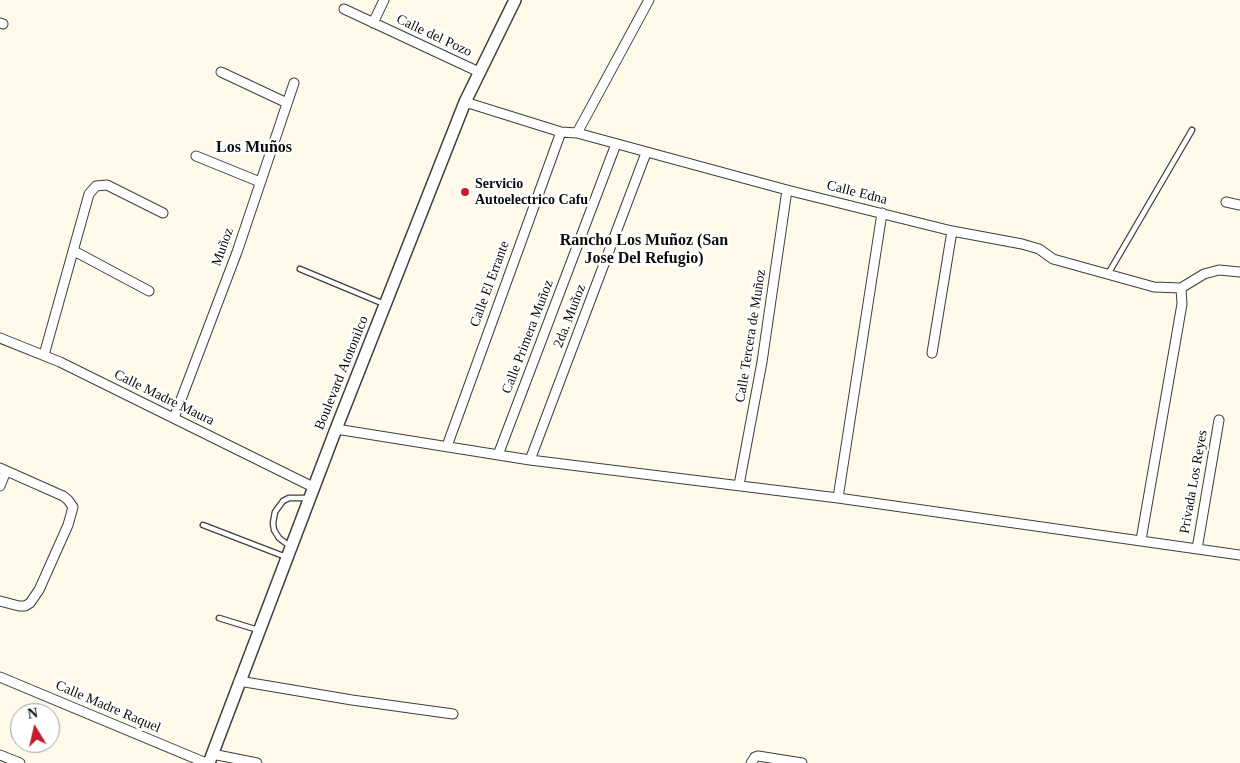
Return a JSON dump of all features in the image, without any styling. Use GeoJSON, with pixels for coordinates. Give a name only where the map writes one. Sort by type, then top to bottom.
{"type":"FeatureCollection","features":[{"type":"Feature","properties":{"kind":"street","name":"Calle del Pozo"},"geometry":{"type":"LineString","coordinates":[[384,0],[372,23],[479,72]]}},
{"type":"Feature","properties":{"kind":"street","name":"Boulevard Atotonilco"},"geometry":{"type":"LineString","coordinates":[[209,760],[311,493],[465,102],[515,0]]}},
{"type":"Feature","properties":{"kind":"street"},"geometry":{"type":"LineString","coordinates":[[577,133],[649,0]]}},
{"type":"Feature","properties":{"kind":"street"},"geometry":{"type":"LineString","coordinates":[[344,9],[372,23]]}},
{"type":"Feature","properties":{"kind":"street"},"geometry":{"type":"LineString","coordinates":[[221,72],[287,103]]}},
{"type":"Feature","properties":{"kind":"street","name":"Muñoz"},"geometry":{"type":"LineString","coordinates":[[174,418],[237,252],[294,83]]}},
{"type":"Feature","properties":{"kind":"street","name":"Calle Edna"},"geometry":{"type":"LineString","coordinates":[[465,102],[561,132],[577,133],[787,190],[952,231],[1022,244],[1039,249],[1053,259],[1154,287],[1181,288]]}},
{"type":"Feature","properties":{"kind":"street","name":"Calle El Errante"},"geometry":{"type":"LineString","coordinates":[[446,446],[561,132]]}},
{"type":"Feature","properties":{"kind":"street","name":"Calle Primera Muñoz"},"geometry":{"type":"LineString","coordinates":[[498,456],[616,144]]}},
{"type":"Feature","properties":{"kind":"street","name":"2da. Muñoz"},"geometry":{"type":"LineString","coordinates":[[530,460],[646,153]]}},
{"type":"Feature","properties":{"kind":"street"},"geometry":{"type":"LineString","coordinates":[[196,156],[260,182]]}},
{"type":"Feature","properties":{"kind":"street"},"geometry":{"type":"LineString","coordinates":[[44,355],[89,194],[96,186],[107,185],[163,213]]}},
{"type":"Feature","properties":{"kind":"street","name":"Calle Tercera de Muñoz"},"geometry":{"type":"LineString","coordinates":[[739,485],[762,362],[787,190]]}},
{"type":"Feature","properties":{"kind":"street"},"geometry":{"type":"LineString","coordinates":[[1226,202],[1240,205]]}},
{"type":"Feature","properties":{"kind":"street"},"geometry":{"type":"LineString","coordinates":[[838,498],[882,213]]}},
{"type":"Feature","properties":{"kind":"street"},"geometry":{"type":"LineString","coordinates":[[932,354],[952,231]]}},
{"type":"Feature","properties":{"kind":"street"},"geometry":{"type":"LineString","coordinates":[[74,251],[149,291]]}},
{"type":"Feature","properties":{"kind":"street"},"geometry":{"type":"LineString","coordinates":[[1141,540],[1182,304],[1181,288],[1204,274],[1219,270],[1240,272]]}},
{"type":"Feature","properties":{"kind":"street","name":"Calle Madre Maura"},"geometry":{"type":"LineString","coordinates":[[0,338],[44,355],[174,418],[311,493]]}},
{"type":"Feature","properties":{"kind":"street","name":"Privada Los Reyes"},"geometry":{"type":"LineString","coordinates":[[1197,549],[1219,420]]}},
{"type":"Feature","properties":{"kind":"street"},"geometry":{"type":"LineString","coordinates":[[336,429],[498,456],[838,498],[1240,555]]}},
{"type":"Feature","properties":{"kind":"street"},"geometry":{"type":"LineString","coordinates":[[0,486],[3,469],[63,496],[73,507],[68,525],[39,590],[30,603],[25,606],[19,606],[0,600]]}},
{"type":"Feature","properties":{"kind":"street","name":"Calle Madre Raquel"},"geometry":{"type":"LineString","coordinates":[[0,677],[209,760],[257,763]]}},
{"type":"Feature","properties":{"kind":"street"},"geometry":{"type":"LineString","coordinates":[[240,681],[352,700],[452,714]]}},
{"type":"Feature","properties":{"kind":"street"},"geometry":{"type":"LineString","coordinates":[[0,755],[20,763]]}},
{"type":"Feature","properties":{"kind":"street"},"geometry":{"type":"LineString","coordinates":[[751,763],[758,756],[802,763]]}},
{"type":"Feature","properties":{"kind":"lane"},"geometry":{"type":"LineString","coordinates":[[1108,274],[1192,130]]}},
{"type":"Feature","properties":{"kind":"lane"},"geometry":{"type":"LineString","coordinates":[[300,269],[385,304]]}},
{"type":"Feature","properties":{"kind":"lane"},"geometry":{"type":"LineString","coordinates":[[290,552],[274,530],[274,512],[283,501],[311,493]]}},
{"type":"Feature","properties":{"kind":"lane"},"geometry":{"type":"LineString","coordinates":[[203,525],[274,553],[290,552]]}},
{"type":"Feature","properties":{"kind":"lane"},"geometry":{"type":"LineString","coordinates":[[219,618],[259,630]]}},
{"type":"Feature","properties":{"kind":"place","name":"Servicio Autoelectrico Cafu"},"geometry":{"type":"Point","coordinates":[465,192]}},
{"type":"Feature","properties":{"kind":"district","name":"Los Muños"},"geometry":{"type":"Point","coordinates":[254,148]}},
{"type":"Feature","properties":{"kind":"district","name":"Rancho Los Muñoz (San Jose Del Refugio)"},"geometry":{"type":"Point","coordinates":[644,250]}}]}
